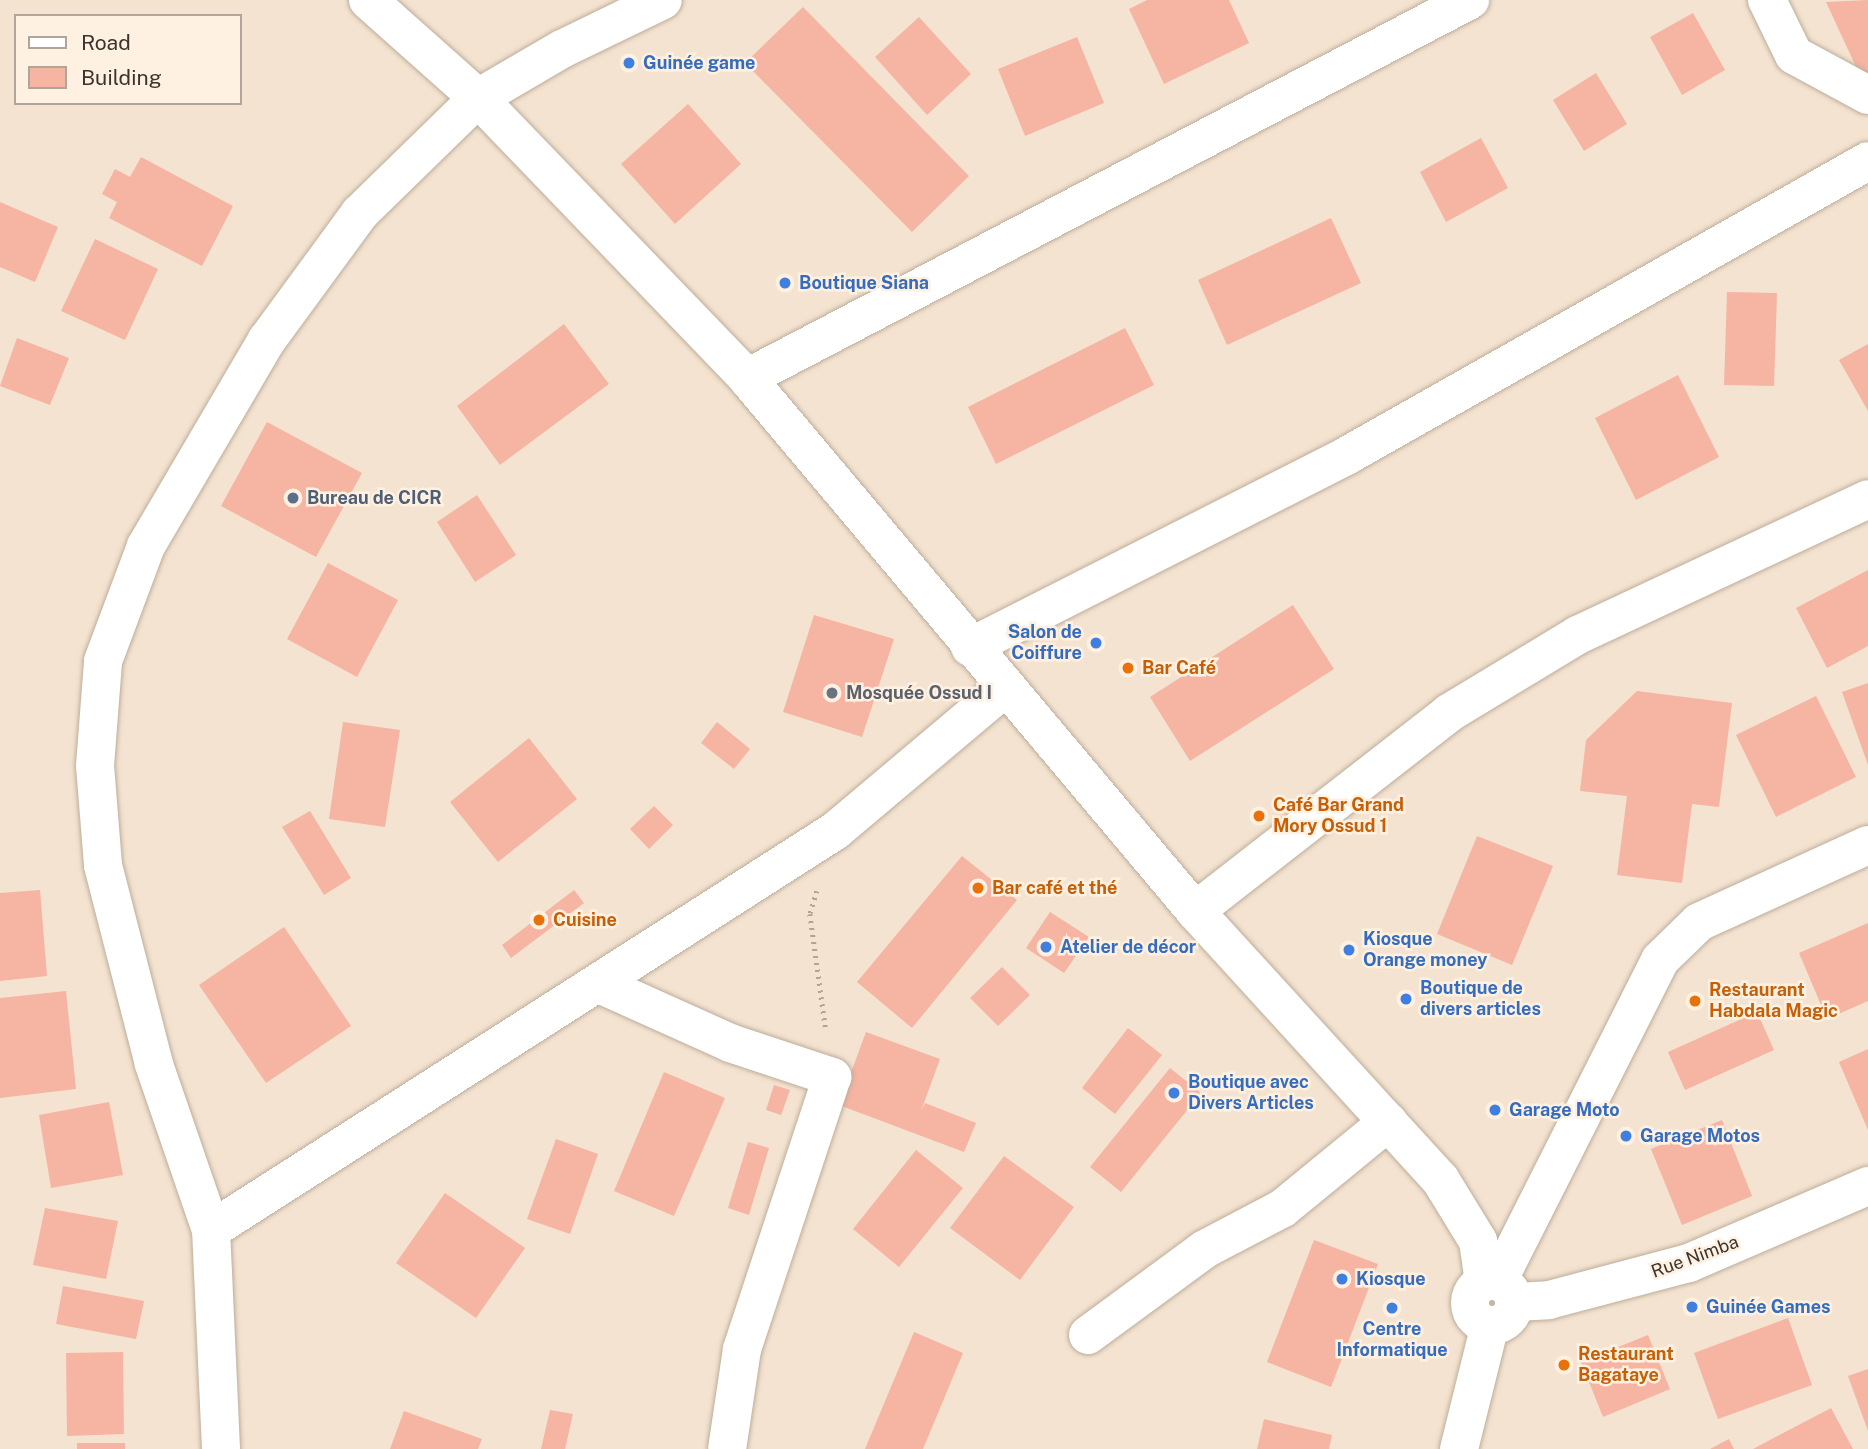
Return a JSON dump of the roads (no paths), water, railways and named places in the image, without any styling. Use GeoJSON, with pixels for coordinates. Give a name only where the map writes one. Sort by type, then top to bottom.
{"type":"FeatureCollection","features":[{"type":"Feature","properties":{"kind":"street"},"geometry":{"type":"LineString","coordinates":[[368,0],[478,98],[747,379],[1195,911],[1440,1179],[1478,1241],[1497,1298]]}},
{"type":"Feature","properties":{"kind":"street"},"geometry":{"type":"LineString","coordinates":[[221,1449],[211,1230],[154,1064],[103,865],[94,766],[103,661],[146,546],[267,340],[360,213],[478,98],[562,48],[663,0]]}},
{"type":"Feature","properties":{"kind":"street"},"geometry":{"type":"LineString","coordinates":[[747,379],[1471,0]]}},
{"type":"Feature","properties":{"kind":"street"},"geometry":{"type":"LineString","coordinates":[[1768,0],[1794,55],[1868,94]]}},
{"type":"Feature","properties":{"kind":"street"},"geometry":{"type":"LineString","coordinates":[[970,647],[1348,455],[1868,161]]}},
{"type":"Feature","properties":{"kind":"street"},"geometry":{"type":"LineString","coordinates":[[1195,911],[1461,706],[1578,635],[1868,499]]}},
{"type":"Feature","properties":{"kind":"street"},"geometry":{"type":"LineString","coordinates":[[211,1230],[835,831],[1005,688]]}},
{"type":"Feature","properties":{"kind":"street"},"geometry":{"type":"LineString","coordinates":[[1460,1449],[1497,1298],[1660,960],[1699,922],[1868,845]]}},
{"type":"Feature","properties":{"kind":"street"},"geometry":{"type":"LineString","coordinates":[[599,984],[730,1043],[832,1077],[742,1349],[727,1449]]}},
{"type":"Feature","properties":{"kind":"street"},"geometry":{"type":"LineString","coordinates":[[1088,1335],[1205,1249],[1283,1208],[1388,1122]]}},
{"type":"Feature","properties":{"kind":"street","name":"Rue Nimba"},"geometry":{"type":"LineString","coordinates":[[1497,1298],[1549,1300],[1689,1263],[1868,1186]]}},
{"type":"Feature","properties":{"kind":"place","name":"Guinée game"},"geometry":{"type":"Point","coordinates":[629,63]}},
{"type":"Feature","properties":{"kind":"place","name":"Boutique Siana"},"geometry":{"type":"Point","coordinates":[785,283]}},
{"type":"Feature","properties":{"kind":"place","name":"Bureau de CICR"},"geometry":{"type":"Point","coordinates":[293,498]}},
{"type":"Feature","properties":{"kind":"place","name":"Salon de Coiffure"},"geometry":{"type":"Point","coordinates":[1096,643]}},
{"type":"Feature","properties":{"kind":"place","name":"Bar Café"},"geometry":{"type":"Point","coordinates":[1128,668]}},
{"type":"Feature","properties":{"kind":"place","name":"Mosquée Ossud I"},"geometry":{"type":"Point","coordinates":[832,693]}},
{"type":"Feature","properties":{"kind":"place","name":"Café Bar Grand Mory Ossud 1"},"geometry":{"type":"Point","coordinates":[1259,816]}},
{"type":"Feature","properties":{"kind":"place","name":"Bar café et thé"},"geometry":{"type":"Point","coordinates":[978,888]}},
{"type":"Feature","properties":{"kind":"place","name":"Cuisine"},"geometry":{"type":"Point","coordinates":[539,920]}},
{"type":"Feature","properties":{"kind":"place","name":"Atelier de décor"},"geometry":{"type":"Point","coordinates":[1046,947]}},
{"type":"Feature","properties":{"kind":"place","name":"Kiosque Orange money"},"geometry":{"type":"Point","coordinates":[1349,950]}},
{"type":"Feature","properties":{"kind":"place","name":"Boutique de divers articles"},"geometry":{"type":"Point","coordinates":[1406,999]}},
{"type":"Feature","properties":{"kind":"place","name":"Restaurant Habdala Magic"},"geometry":{"type":"Point","coordinates":[1695,1001]}},
{"type":"Feature","properties":{"kind":"place","name":"Boutique avec Divers Articles"},"geometry":{"type":"Point","coordinates":[1174,1093]}},
{"type":"Feature","properties":{"kind":"place","name":"Garage Moto"},"geometry":{"type":"Point","coordinates":[1495,1110]}},
{"type":"Feature","properties":{"kind":"place","name":"Garage Motos"},"geometry":{"type":"Point","coordinates":[1626,1136]}},
{"type":"Feature","properties":{"kind":"place","name":"Kiosque"},"geometry":{"type":"Point","coordinates":[1342,1279]}},
{"type":"Feature","properties":{"kind":"place","name":"Guinée Games"},"geometry":{"type":"Point","coordinates":[1692,1307]}},
{"type":"Feature","properties":{"kind":"place","name":"Centre Informatique"},"geometry":{"type":"Point","coordinates":[1392,1308]}},
{"type":"Feature","properties":{"kind":"place","name":"Restaurant Bagataye"},"geometry":{"type":"Point","coordinates":[1564,1365]}}]}
